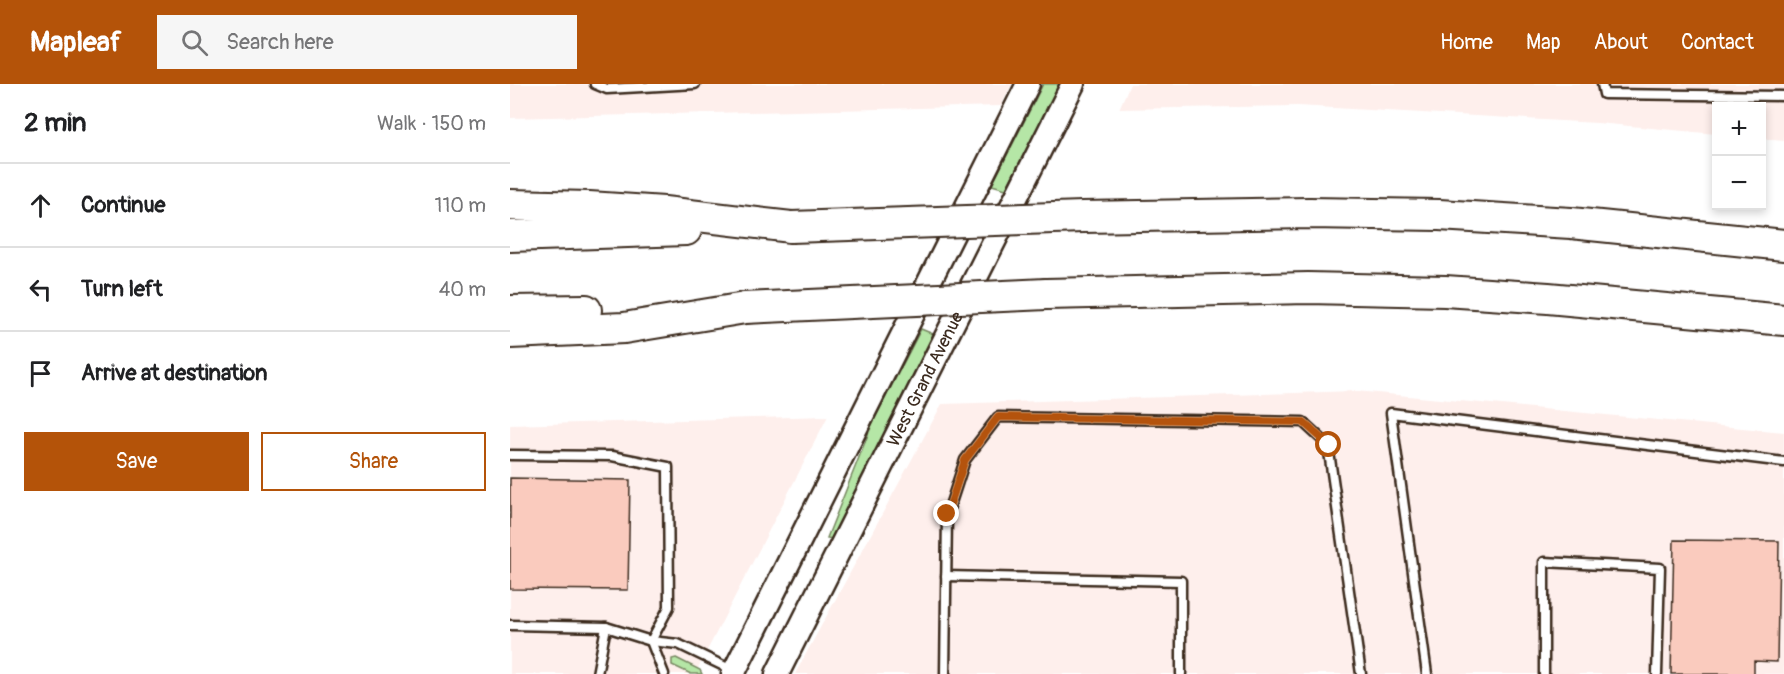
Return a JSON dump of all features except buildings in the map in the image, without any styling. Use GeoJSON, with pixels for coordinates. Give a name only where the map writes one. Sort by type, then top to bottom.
{"type":"FeatureCollection","features":[{"type":"Feature","properties":{"kind":"highway"},"geometry":{"type":"LineString","coordinates":[[510,205],[664,212],[791,226]]}},
{"type":"Feature","properties":{"kind":"highway"},"geometry":{"type":"LineString","coordinates":[[510,236],[1083,217],[1309,213],[1439,215],[1570,223],[1784,245]]}},
{"type":"Feature","properties":{"kind":"highway"},"geometry":{"type":"LineString","coordinates":[[510,311],[745,308],[1046,294],[1308,288],[1445,291],[1548,298],[1784,320]]}},
{"type":"Feature","properties":{"kind":"highway"},"geometry":{"type":"LineString","coordinates":[[510,333],[624,328],[745,308]]}},
{"type":"Feature","properties":{"kind":"main road"},"geometry":{"type":"LineString","coordinates":[[736,673],[1028,84]]}},
{"type":"Feature","properties":{"kind":"main road","name":"West Grand Avenue"},"geometry":{"type":"LineString","coordinates":[[777,674],[1073,84]]}},
{"type":"Feature","properties":{"kind":"lane"},"geometry":{"type":"LineString","coordinates":[[595,84],[607,89],[696,84]]}},
{"type":"Feature","properties":{"kind":"lane"},"geometry":{"type":"LineString","coordinates":[[1602,84],[1604,94],[1784,96]]}},
{"type":"Feature","properties":{"kind":"lane"},"geometry":{"type":"LineString","coordinates":[[1427,674],[1391,413],[1784,462]]}},
{"type":"Feature","properties":{"kind":"lane"},"geometry":{"type":"LineString","coordinates":[[945,674],[947,514],[965,460],[998,417],[1303,422],[1329,445],[1361,674]]}},
{"type":"Feature","properties":{"kind":"lane"},"geometry":{"type":"LineString","coordinates":[[510,455],[612,456],[668,467],[669,607],[651,641],[664,674]]}},
{"type":"Feature","properties":{"kind":"lane"},"geometry":{"type":"LineString","coordinates":[[1544,674],[1544,562],[1660,568],[1657,674]]}},
{"type":"Feature","properties":{"kind":"lane"},"geometry":{"type":"LineString","coordinates":[[946,576],[1181,581],[1181,674]]}},
{"type":"Feature","properties":{"kind":"lane"},"geometry":{"type":"LineString","coordinates":[[510,625],[606,627],[651,641],[678,644],[736,673]]}},
{"type":"Feature","properties":{"kind":"lane"},"geometry":{"type":"LineString","coordinates":[[597,674],[606,627]]}},
{"type":"Feature","properties":{"kind":"shaded area"},"geometry":{"type":"Polygon","coordinates":[[[510,84],[1012,84],[1001,106],[510,118],[510,84]]]}},
{"type":"Feature","properties":{"kind":"shaded area"},"geometry":{"type":"Polygon","coordinates":[[[1130,84],[1784,84],[1784,141],[1766,139],[1766,102],[1712,102],[1712,134],[1597,123],[1298,106],[1119,109],[1130,84]]]}},
{"type":"Feature","properties":{"kind":"shaded area"},"geometry":{"type":"Polygon","coordinates":[[[1356,391],[1784,432],[1784,674],[795,674],[942,404],[1356,391]]]}},
{"type":"Feature","properties":{"kind":"shaded area"},"geometry":{"type":"Polygon","coordinates":[[[828,416],[695,674],[510,674],[510,425],[828,416]]]}},
{"type":"Feature","properties":{"kind":"green space"},"geometry":{"type":"Polygon","coordinates":[[[1043,84],[1059,84],[1006,189],[992,185],[1043,84]]]}},
{"type":"Feature","properties":{"kind":"green space"},"geometry":{"type":"Polygon","coordinates":[[[921,329],[933,334],[832,539],[827,538],[873,422],[921,329]]]}},
{"type":"Feature","properties":{"kind":"green space"},"geometry":{"type":"Polygon","coordinates":[[[676,658],[700,670],[702,674],[691,674],[672,665],[672,659],[676,658]]]}},
{"type":"Feature","properties":{"kind":"route"},"geometry":{"type":"LineString","coordinates":[[947,514],[965,460],[998,417],[1303,422],[1329,445]]}}]}
